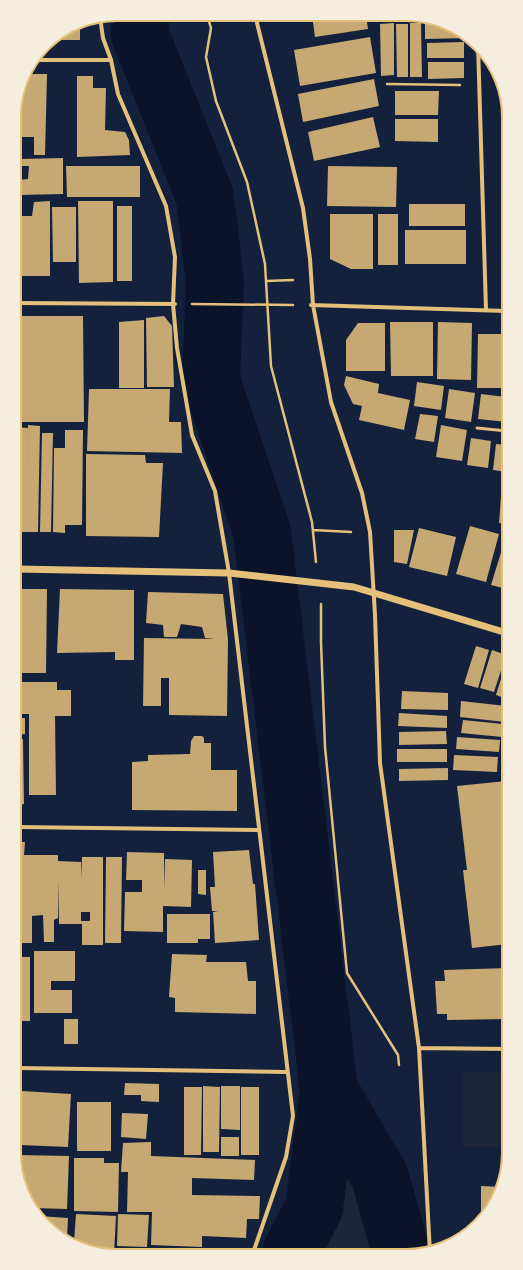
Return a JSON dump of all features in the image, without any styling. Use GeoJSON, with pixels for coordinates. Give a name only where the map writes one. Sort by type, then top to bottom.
{"type":"FeatureCollection","features":[{"type":"Feature","properties":{"kind":"street"},"geometry":{"type":"LineString","coordinates":[[256,21],[303,208],[311,280],[311,305],[331,402],[362,493],[370,532],[374,593],[380,763],[419,1048],[430,1246]]}},
{"type":"Feature","properties":{"kind":"street"},"geometry":{"type":"LineString","coordinates":[[101,23],[103,38],[111,60],[118,94],[166,206],[175,257],[174,304],[177,348],[192,435],[215,491],[228,573],[293,1116],[286,1157],[254,1249]]}},
{"type":"Feature","properties":{"kind":"street"},"geometry":{"type":"LineString","coordinates":[[478,54],[486,310]]}},
{"type":"Feature","properties":{"kind":"street"},"geometry":{"type":"LineString","coordinates":[[40,60],[111,60]]}},
{"type":"Feature","properties":{"kind":"street"},"geometry":{"type":"LineString","coordinates":[[21,302],[174,304]]}},
{"type":"Feature","properties":{"kind":"street"},"geometry":{"type":"LineString","coordinates":[[311,305],[502,311]]}},
{"type":"Feature","properties":{"kind":"street"},"geometry":{"type":"LineString","coordinates":[[21,569],[228,573],[354,586],[502,631]]}},
{"type":"Feature","properties":{"kind":"street"},"geometry":{"type":"LineString","coordinates":[[21,827],[258,830]]}},
{"type":"Feature","properties":{"kind":"street"},"geometry":{"type":"LineString","coordinates":[[419,1048],[502,1049]]}},
{"type":"Feature","properties":{"kind":"street"},"geometry":{"type":"LineString","coordinates":[[21,1068],[287,1072]]}},
{"type":"Feature","properties":{"kind":"lane"},"geometry":{"type":"LineString","coordinates":[[477,428],[502,430]]}},
{"type":"Feature","properties":{"kind":"path"},"geometry":{"type":"LineString","coordinates":[[387,84],[479,85]]}},
{"type":"Feature","properties":{"kind":"path"},"geometry":{"type":"LineString","coordinates":[[266,281],[311,280]]}},
{"type":"Feature","properties":{"kind":"path"},"geometry":{"type":"LineString","coordinates":[[174,304],[311,305]]}},
{"type":"Feature","properties":{"kind":"path"},"geometry":{"type":"LineString","coordinates":[[313,530],[370,532]]}},
{"type":"Feature","properties":{"kind":"shaded area"},"geometry":{"type":"Polygon","coordinates":[[[462,1072],[502,1072],[502,1147],[462,1147],[462,1072]]]}},
{"type":"Feature","properties":{"kind":"shaded area"},"geometry":{"type":"Polygon","coordinates":[[[347,1150],[360,1174],[370,1199],[380,1249],[318,1249],[333,1216],[347,1150]]]}},
{"type":"Feature","properties":{"kind":"building"},"geometry":{"type":"Polygon","coordinates":[[[313,21],[367,21],[368,29],[315,37],[313,21]]]}},
{"type":"Feature","properties":{"kind":"building"},"geometry":{"type":"Polygon","coordinates":[[[394,23],[394,75],[381,76],[380,24],[394,23]]]}},
{"type":"Feature","properties":{"kind":"building"},"geometry":{"type":"Polygon","coordinates":[[[410,23],[421,23],[422,77],[410,77],[410,23]]]}},
{"type":"Feature","properties":{"kind":"building"},"geometry":{"type":"Polygon","coordinates":[[[425,23],[437,26],[460,38],[425,39],[425,23]]]}},
{"type":"Feature","properties":{"kind":"building"},"geometry":{"type":"Polygon","coordinates":[[[396,24],[408,24],[408,77],[397,77],[396,24]]]}},
{"type":"Feature","properties":{"kind":"building"},"geometry":{"type":"Polygon","coordinates":[[[80,29],[80,40],[60,40],[80,29]]]}},
{"type":"Feature","properties":{"kind":"building"},"geometry":{"type":"Polygon","coordinates":[[[370,37],[376,73],[300,86],[294,50],[370,37]]]}},
{"type":"Feature","properties":{"kind":"building"},"geometry":{"type":"Polygon","coordinates":[[[464,42],[464,58],[427,58],[427,43],[464,42]]]}},
{"type":"Feature","properties":{"kind":"building"},"geometry":{"type":"Polygon","coordinates":[[[428,62],[464,62],[464,78],[428,79],[428,62]]]}},
{"type":"Feature","properties":{"kind":"building"},"geometry":{"type":"Polygon","coordinates":[[[32,74],[47,74],[45,155],[34,155],[34,137],[21,137],[21,111],[24,92],[32,74]]]}},
{"type":"Feature","properties":{"kind":"building"},"geometry":{"type":"Polygon","coordinates":[[[77,76],[93,76],[93,88],[106,88],[105,130],[125,132],[129,140],[130,155],[77,157],[77,76]]]}},
{"type":"Feature","properties":{"kind":"building"},"geometry":{"type":"Polygon","coordinates":[[[374,79],[379,106],[303,122],[298,94],[374,79]]]}},
{"type":"Feature","properties":{"kind":"building"},"geometry":{"type":"Polygon","coordinates":[[[395,91],[439,91],[438,115],[395,115],[395,91]]]}},
{"type":"Feature","properties":{"kind":"building"},"geometry":{"type":"Polygon","coordinates":[[[373,117],[380,147],[314,161],[308,132],[373,117]]]}},
{"type":"Feature","properties":{"kind":"building"},"geometry":{"type":"Polygon","coordinates":[[[395,119],[438,119],[438,142],[395,141],[395,119]]]}},
{"type":"Feature","properties":{"kind":"building"},"geometry":{"type":"Polygon","coordinates":[[[63,158],[63,194],[21,195],[21,180],[28,179],[29,166],[21,166],[21,159],[63,158]]]}},
{"type":"Feature","properties":{"kind":"building"},"geometry":{"type":"Polygon","coordinates":[[[66,166],[140,166],[140,197],[67,197],[66,166]]]}},
{"type":"Feature","properties":{"kind":"building"},"geometry":{"type":"Polygon","coordinates":[[[328,166],[397,167],[396,207],[327,206],[328,166]]]}},
{"type":"Feature","properties":{"kind":"building"},"geometry":{"type":"Polygon","coordinates":[[[50,201],[50,276],[21,276],[21,216],[32,216],[34,202],[50,201]]]}},
{"type":"Feature","properties":{"kind":"building"},"geometry":{"type":"Polygon","coordinates":[[[78,201],[113,201],[113,282],[79,283],[78,201]]]}},
{"type":"Feature","properties":{"kind":"building"},"geometry":{"type":"Polygon","coordinates":[[[409,204],[465,204],[465,226],[409,226],[409,204]]]}},
{"type":"Feature","properties":{"kind":"building"},"geometry":{"type":"Polygon","coordinates":[[[117,206],[132,206],[132,281],[117,281],[117,206]]]}},
{"type":"Feature","properties":{"kind":"building"},"geometry":{"type":"Polygon","coordinates":[[[52,207],[76,207],[76,262],[53,262],[52,207]]]}},
{"type":"Feature","properties":{"kind":"building"},"geometry":{"type":"Polygon","coordinates":[[[330,214],[373,214],[373,269],[351,269],[330,259],[330,214]]]}},
{"type":"Feature","properties":{"kind":"building"},"geometry":{"type":"Polygon","coordinates":[[[378,214],[398,214],[398,265],[378,265],[378,214]]]}},
{"type":"Feature","properties":{"kind":"building"},"geometry":{"type":"Polygon","coordinates":[[[405,230],[466,230],[466,264],[405,264],[405,230]]]}},
{"type":"Feature","properties":{"kind":"building"},"geometry":{"type":"Polygon","coordinates":[[[22,316],[83,316],[84,422],[21,422],[22,316]]]}},
{"type":"Feature","properties":{"kind":"building"},"geometry":{"type":"Polygon","coordinates":[[[164,316],[172,326],[174,387],[147,387],[146,318],[164,316]]]}},
{"type":"Feature","properties":{"kind":"building"},"geometry":{"type":"Polygon","coordinates":[[[144,320],[144,388],[119,388],[119,322],[144,320]]]}},
{"type":"Feature","properties":{"kind":"building"},"geometry":{"type":"Polygon","coordinates":[[[390,322],[433,322],[433,376],[391,376],[390,322]]]}},
{"type":"Feature","properties":{"kind":"building"},"geometry":{"type":"Polygon","coordinates":[[[438,322],[472,323],[471,380],[437,379],[438,322]]]}},
{"type":"Feature","properties":{"kind":"building"},"geometry":{"type":"Polygon","coordinates":[[[358,323],[385,323],[385,371],[346,371],[346,340],[358,323]]]}},
{"type":"Feature","properties":{"kind":"building"},"geometry":{"type":"Polygon","coordinates":[[[478,334],[501,334],[501,388],[477,388],[478,334]]]}},
{"type":"Feature","properties":{"kind":"building"},"geometry":{"type":"Polygon","coordinates":[[[346,376],[379,384],[378,393],[410,400],[404,430],[359,420],[362,406],[353,404],[344,385],[346,376]]]}},
{"type":"Feature","properties":{"kind":"building"},"geometry":{"type":"Polygon","coordinates":[[[417,382],[444,386],[441,410],[414,406],[417,382]]]}},
{"type":"Feature","properties":{"kind":"building"},"geometry":{"type":"Polygon","coordinates":[[[89,389],[170,389],[169,422],[181,422],[182,453],[87,451],[89,389]]]}},
{"type":"Feature","properties":{"kind":"building"},"geometry":{"type":"Polygon","coordinates":[[[449,389],[475,393],[471,422],[445,418],[449,389]]]}},
{"type":"Feature","properties":{"kind":"building"},"geometry":{"type":"Polygon","coordinates":[[[481,394],[502,397],[502,421],[478,419],[481,394]]]}},
{"type":"Feature","properties":{"kind":"building"},"geometry":{"type":"Polygon","coordinates":[[[420,414],[438,416],[434,442],[415,439],[420,414]]]}},
{"type":"Feature","properties":{"kind":"building"},"geometry":{"type":"Polygon","coordinates":[[[28,425],[40,426],[38,532],[21,532],[21,427],[28,428],[28,425]]]}},
{"type":"Feature","properties":{"kind":"building"},"geometry":{"type":"Polygon","coordinates":[[[441,425],[467,430],[462,461],[436,457],[441,425]]]}},
{"type":"Feature","properties":{"kind":"building"},"geometry":{"type":"Polygon","coordinates":[[[65,430],[83,430],[82,525],[65,525],[65,533],[53,532],[54,448],[65,448],[65,430]]]}},
{"type":"Feature","properties":{"kind":"building"},"geometry":{"type":"Polygon","coordinates":[[[42,433],[53,433],[51,532],[40,532],[42,433]]]}},
{"type":"Feature","properties":{"kind":"building"},"geometry":{"type":"Polygon","coordinates":[[[471,438],[491,441],[488,468],[467,465],[471,438]]]}},
{"type":"Feature","properties":{"kind":"building"},"geometry":{"type":"Polygon","coordinates":[[[496,444],[502,445],[502,471],[493,470],[496,444]]]}},
{"type":"Feature","properties":{"kind":"building"},"geometry":{"type":"Polygon","coordinates":[[[86,454],[145,455],[146,463],[163,463],[159,537],[86,536],[86,454]]]}},
{"type":"Feature","properties":{"kind":"building"},"geometry":{"type":"Polygon","coordinates":[[[502,483],[502,523],[499,523],[502,483]]]}},
{"type":"Feature","properties":{"kind":"building"},"geometry":{"type":"Polygon","coordinates":[[[470,526],[499,534],[486,582],[456,574],[470,526]]]}},
{"type":"Feature","properties":{"kind":"building"},"geometry":{"type":"Polygon","coordinates":[[[419,528],[456,537],[447,576],[409,567],[419,528]]]}},
{"type":"Feature","properties":{"kind":"building"},"geometry":{"type":"Polygon","coordinates":[[[394,530],[414,530],[407,564],[394,562],[394,530]]]}},
{"type":"Feature","properties":{"kind":"building"},"geometry":{"type":"Polygon","coordinates":[[[502,549],[502,588],[491,585],[502,549]]]}},
{"type":"Feature","properties":{"kind":"building"},"geometry":{"type":"Polygon","coordinates":[[[21,589],[47,589],[46,673],[22,673],[21,589]]]}},
{"type":"Feature","properties":{"kind":"building"},"geometry":{"type":"Polygon","coordinates":[[[60,589],[134,590],[134,660],[115,660],[115,652],[57,653],[60,589]]]}},
{"type":"Feature","properties":{"kind":"building"},"geometry":{"type":"Polygon","coordinates":[[[148,592],[223,594],[228,640],[227,716],[169,715],[169,678],[161,678],[161,706],[143,706],[144,638],[215,639],[205,638],[202,627],[181,624],[177,637],[164,637],[163,625],[146,623],[148,592]]]}},
{"type":"Feature","properties":{"kind":"building"},"geometry":{"type":"Polygon","coordinates":[[[476,646],[489,650],[478,688],[464,684],[476,646]]]}},
{"type":"Feature","properties":{"kind":"building"},"geometry":{"type":"Polygon","coordinates":[[[492,650],[502,654],[502,667],[494,692],[480,688],[492,650]]]}},
{"type":"Feature","properties":{"kind":"building"},"geometry":{"type":"Polygon","coordinates":[[[502,675],[502,697],[496,695],[502,675]]]}},
{"type":"Feature","properties":{"kind":"building"},"geometry":{"type":"Polygon","coordinates":[[[21,682],[57,682],[57,690],[71,690],[71,716],[55,716],[56,795],[29,795],[29,714],[21,714],[21,682]]]}},
{"type":"Feature","properties":{"kind":"building"},"geometry":{"type":"Polygon","coordinates":[[[402,691],[448,693],[448,710],[401,709],[402,691]]]}},
{"type":"Feature","properties":{"kind":"building"},"geometry":{"type":"Polygon","coordinates":[[[461,701],[502,706],[502,722],[460,717],[461,701]]]}},
{"type":"Feature","properties":{"kind":"building"},"geometry":{"type":"Polygon","coordinates":[[[399,713],[447,716],[447,728],[398,726],[399,713]]]}},
{"type":"Feature","properties":{"kind":"building"},"geometry":{"type":"Polygon","coordinates":[[[21,718],[25,718],[25,734],[21,734],[21,718]]]}},
{"type":"Feature","properties":{"kind":"building"},"geometry":{"type":"Polygon","coordinates":[[[463,720],[502,724],[502,737],[461,733],[463,720]]]}},
{"type":"Feature","properties":{"kind":"building"},"geometry":{"type":"Polygon","coordinates":[[[446,731],[447,744],[399,745],[399,732],[446,731]]]}},
{"type":"Feature","properties":{"kind":"building"},"geometry":{"type":"Polygon","coordinates":[[[194,736],[202,736],[204,738],[204,743],[211,743],[211,770],[237,770],[237,811],[132,810],[132,762],[148,761],[148,755],[190,754],[191,741],[194,736]]]}},
{"type":"Feature","properties":{"kind":"building"},"geometry":{"type":"Polygon","coordinates":[[[457,737],[500,740],[499,752],[456,749],[457,737]]]}},
{"type":"Feature","properties":{"kind":"building"},"geometry":{"type":"Polygon","coordinates":[[[21,739],[23,739],[24,804],[21,804],[21,739]]]}},
{"type":"Feature","properties":{"kind":"building"},"geometry":{"type":"Polygon","coordinates":[[[397,749],[447,749],[447,762],[397,762],[397,749]]]}},
{"type":"Feature","properties":{"kind":"building"},"geometry":{"type":"Polygon","coordinates":[[[454,755],[498,757],[497,772],[453,770],[454,755]]]}},
{"type":"Feature","properties":{"kind":"building"},"geometry":{"type":"Polygon","coordinates":[[[448,768],[448,780],[399,781],[399,769],[448,768]]]}},
{"type":"Feature","properties":{"kind":"building"},"geometry":{"type":"Polygon","coordinates":[[[502,781],[502,945],[472,948],[463,870],[467,870],[457,786],[502,781]]]}},
{"type":"Feature","properties":{"kind":"building"},"geometry":{"type":"Polygon","coordinates":[[[21,842],[25,842],[24,855],[58,855],[58,861],[81,862],[81,878],[82,857],[103,857],[103,945],[82,945],[82,924],[59,924],[58,879],[58,918],[54,920],[54,942],[44,942],[43,915],[32,916],[32,943],[21,943],[21,842]],[[81,912],[81,921],[90,921],[90,912],[81,912]]]}},
{"type":"Feature","properties":{"kind":"building"},"geometry":{"type":"Polygon","coordinates":[[[249,850],[253,884],[255,884],[259,940],[215,943],[213,912],[218,911],[212,911],[210,887],[215,887],[213,852],[249,850]]]}},
{"type":"Feature","properties":{"kind":"building"},"geometry":{"type":"Polygon","coordinates":[[[127,852],[164,853],[164,890],[165,859],[192,860],[191,907],[163,906],[163,932],[124,931],[125,892],[142,892],[142,880],[126,880],[127,852]]]}},
{"type":"Feature","properties":{"kind":"building"},"geometry":{"type":"Polygon","coordinates":[[[106,857],[122,857],[121,943],[105,943],[106,857]]]}},
{"type":"Feature","properties":{"kind":"building"},"geometry":{"type":"Polygon","coordinates":[[[198,870],[206,870],[206,895],[198,894],[198,870]]]}},
{"type":"Feature","properties":{"kind":"building"},"geometry":{"type":"Polygon","coordinates":[[[167,914],[210,914],[210,939],[198,939],[198,943],[167,943],[167,914]]]}},
{"type":"Feature","properties":{"kind":"building"},"geometry":{"type":"Polygon","coordinates":[[[34,951],[75,951],[75,981],[51,981],[51,990],[72,990],[72,1013],[34,1013],[34,951]]]}},
{"type":"Feature","properties":{"kind":"building"},"geometry":{"type":"Polygon","coordinates":[[[172,954],[207,955],[206,962],[246,962],[248,981],[256,981],[256,1014],[175,1012],[175,998],[169,997],[172,954]]]}},
{"type":"Feature","properties":{"kind":"building"},"geometry":{"type":"Polygon","coordinates":[[[21,957],[30,957],[30,1021],[21,1021],[21,957]]]}},
{"type":"Feature","properties":{"kind":"building"},"geometry":{"type":"Polygon","coordinates":[[[502,968],[502,1019],[447,1020],[447,1014],[437,1014],[435,981],[445,981],[444,970],[502,968]]]}},
{"type":"Feature","properties":{"kind":"building"},"geometry":{"type":"Polygon","coordinates":[[[64,1019],[78,1019],[78,1044],[64,1044],[64,1019]]]}},
{"type":"Feature","properties":{"kind":"building"},"geometry":{"type":"Polygon","coordinates":[[[125,1083],[159,1084],[159,1102],[141,1101],[141,1095],[124,1095],[125,1083]]]}},
{"type":"Feature","properties":{"kind":"building"},"geometry":{"type":"Polygon","coordinates":[[[203,1086],[220,1087],[219,1152],[203,1152],[203,1086]]]}},
{"type":"Feature","properties":{"kind":"building"},"geometry":{"type":"Polygon","coordinates":[[[221,1086],[240,1086],[240,1130],[221,1129],[221,1086]]]}},
{"type":"Feature","properties":{"kind":"building"},"geometry":{"type":"Polygon","coordinates":[[[184,1087],[202,1087],[201,1155],[184,1155],[184,1087]]]}},
{"type":"Feature","properties":{"kind":"building"},"geometry":{"type":"Polygon","coordinates":[[[241,1087],[259,1087],[259,1155],[241,1155],[241,1087]]]}},
{"type":"Feature","properties":{"kind":"building"},"geometry":{"type":"Polygon","coordinates":[[[22,1091],[71,1094],[68,1147],[21,1145],[22,1091]]]}},
{"type":"Feature","properties":{"kind":"building"},"geometry":{"type":"Polygon","coordinates":[[[77,1102],[111,1102],[111,1151],[77,1151],[77,1102]]]}},
{"type":"Feature","properties":{"kind":"building"},"geometry":{"type":"Polygon","coordinates":[[[122,1113],[148,1114],[146,1139],[121,1137],[122,1113]]]}},
{"type":"Feature","properties":{"kind":"building"},"geometry":{"type":"Polygon","coordinates":[[[221,1137],[239,1137],[239,1156],[221,1156],[221,1137]]]}},
{"type":"Feature","properties":{"kind":"building"},"geometry":{"type":"Polygon","coordinates":[[[151,1142],[151,1156],[255,1160],[254,1180],[192,1178],[192,1195],[260,1196],[259,1219],[247,1219],[246,1238],[202,1236],[202,1247],[151,1245],[152,1212],[127,1212],[128,1172],[121,1172],[123,1143],[151,1142]]]}},
{"type":"Feature","properties":{"kind":"building"},"geometry":{"type":"Polygon","coordinates":[[[21,1155],[69,1156],[67,1209],[39,1208],[28,1190],[24,1178],[21,1155]]]}},
{"type":"Feature","properties":{"kind":"building"},"geometry":{"type":"Polygon","coordinates":[[[74,1158],[104,1158],[104,1163],[119,1163],[118,1212],[74,1211],[74,1158]]]}},
{"type":"Feature","properties":{"kind":"building"},"geometry":{"type":"Polygon","coordinates":[[[481,1186],[496,1187],[489,1201],[481,1212],[481,1186]]]}},
{"type":"Feature","properties":{"kind":"building"},"geometry":{"type":"Polygon","coordinates":[[[76,1214],[116,1216],[114,1249],[86,1244],[74,1239],[76,1214]]]}},
{"type":"Feature","properties":{"kind":"building"},"geometry":{"type":"Polygon","coordinates":[[[118,1214],[149,1215],[147,1247],[117,1246],[118,1214]]]}},
{"type":"Feature","properties":{"kind":"building"},"geometry":{"type":"Polygon","coordinates":[[[45,1216],[68,1218],[67,1235],[45,1216]]]}},
{"type":"Feature","properties":{"kind":"waterway"},"geometry":{"type":"LineString","coordinates":[[140,21],[140,35],[205,197],[215,282],[211,380],[262,532],[329,1090],[314,1208],[293,1249]]}},
{"type":"Feature","properties":{"kind":"waterway"},"geometry":{"type":"LineString","coordinates":[[329,1090],[380,1177],[400,1249]]}}]}
